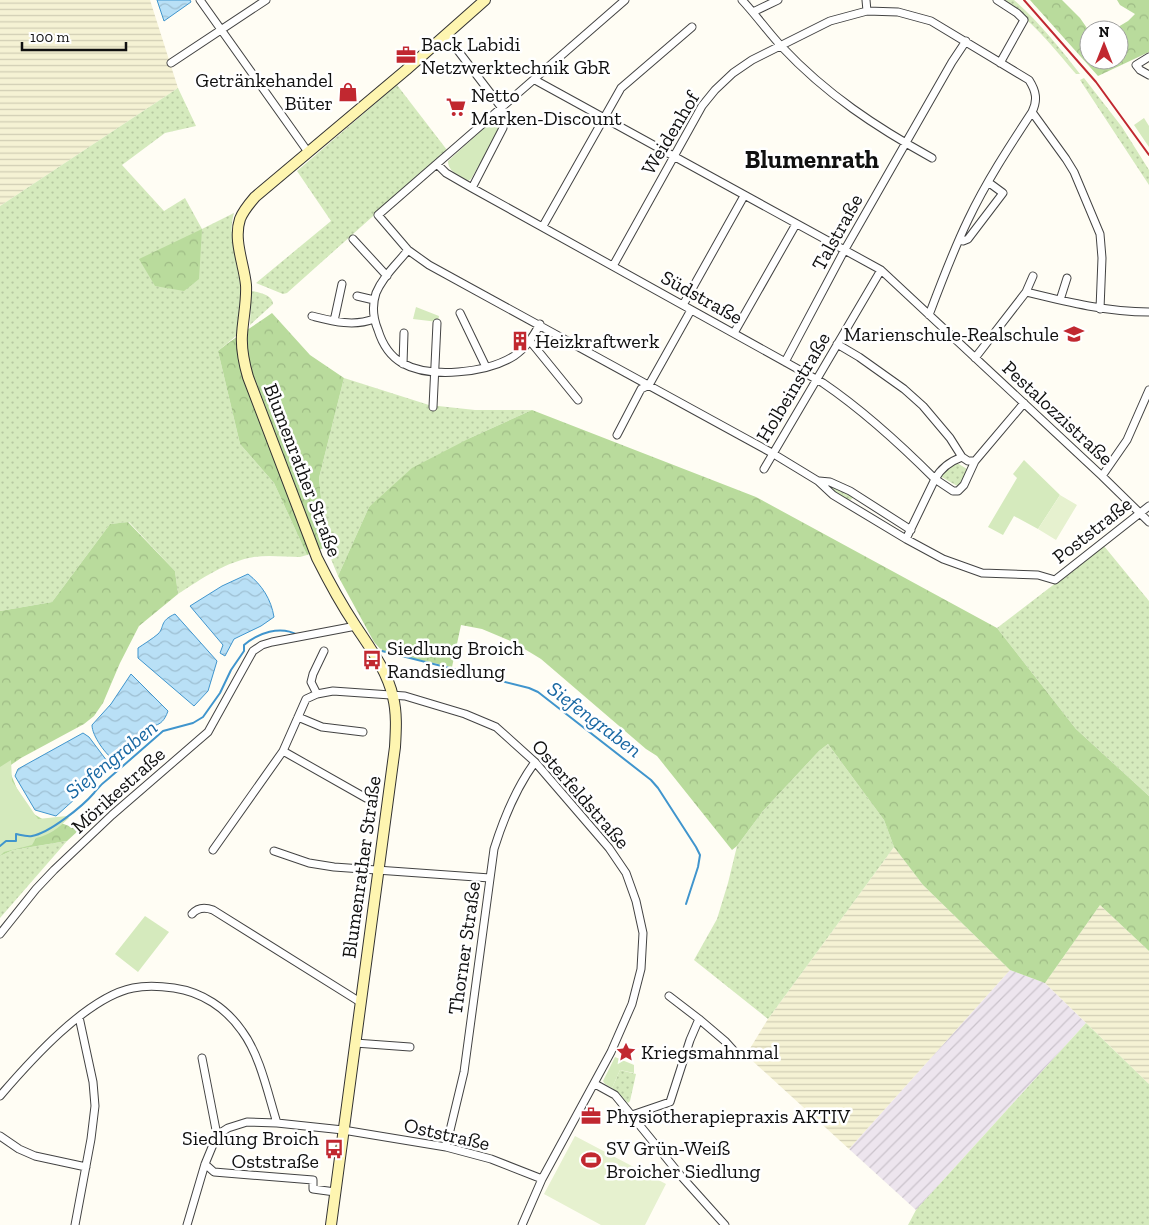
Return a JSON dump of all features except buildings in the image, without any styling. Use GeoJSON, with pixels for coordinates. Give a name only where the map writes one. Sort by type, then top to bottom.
{"type":"FeatureCollection","features":[{"type":"Feature","properties":{"kind":"street"},"geometry":{"type":"LineString","coordinates":[[200,0],[308,152]]}},
{"type":"Feature","properties":{"kind":"street"},"geometry":{"type":"LineString","coordinates":[[171,63],[266,0]]}},
{"type":"Feature","properties":{"kind":"street","name":"Blumenrather Straße"},"geometry":{"type":"LineString","coordinates":[[331,1225],[379,870],[396,726],[393,695],[380,664],[331,586],[317,558],[248,377],[242,352],[246,292],[238,238],[240,220],[245,209],[255,197],[485,0]]}},
{"type":"Feature","properties":{"kind":"street"},"geometry":{"type":"LineString","coordinates":[[625,0],[535,80],[501,107],[438,165],[378,215],[408,250],[429,264],[772,453],[818,481],[833,495],[906,539],[935,479],[945,466],[962,457]]}},
{"type":"Feature","properties":{"kind":"street"},"geometry":{"type":"LineString","coordinates":[[742,0],[781,46],[832,93],[874,125],[932,158]]}},
{"type":"Feature","properties":{"kind":"street"},"geometry":{"type":"LineString","coordinates":[[753,12],[778,0]]}},
{"type":"Feature","properties":{"kind":"street"},"geometry":{"type":"LineString","coordinates":[[866,0],[867,11]]}},
{"type":"Feature","properties":{"kind":"street"},"geometry":{"type":"LineString","coordinates":[[997,0],[1024,20],[1000,63]]}},
{"type":"Feature","properties":{"kind":"street","name":"Weidenhof"},"geometry":{"type":"LineString","coordinates":[[613,266],[673,156],[702,106],[715,90],[733,73],[752,60],[830,21],[867,11],[888,11],[908,14],[931,21],[1029,80],[1036,91],[1036,102],[1032,112]]}},
{"type":"Feature","properties":{"kind":"street"},"geometry":{"type":"LineString","coordinates":[[543,226],[624,84],[692,27]]}},
{"type":"Feature","properties":{"kind":"street"},"geometry":{"type":"LineString","coordinates":[[446,35],[501,107],[504,118],[504,128],[472,188]]}},
{"type":"Feature","properties":{"kind":"street","name":"Talstraße"},"geometry":{"type":"LineString","coordinates":[[784,362],[844,250],[952,62],[966,41]]}},
{"type":"Feature","properties":{"kind":"street"},"geometry":{"type":"LineString","coordinates":[[1149,57],[1136,65],[1140,70],[1149,75]]}},
{"type":"Feature","properties":{"kind":"street","name":"Pestalozzistraße"},"geometry":{"type":"LineString","coordinates":[[535,80],[881,270],[1149,522]]}},
{"type":"Feature","properties":{"kind":"street"},"geometry":{"type":"LineString","coordinates":[[929,315],[968,219],[988,182],[1032,112],[1074,172],[1100,234],[1102,258],[1100,309]]}},
{"type":"Feature","properties":{"kind":"street","name":"Südstraße"},"geometry":{"type":"LineString","coordinates":[[438,165],[446,173],[472,188],[816,379],[849,401],[892,436],[935,479],[953,491],[958,491],[964,484],[975,461]]}},
{"type":"Feature","properties":{"kind":"street"},"geometry":{"type":"LineString","coordinates":[[959,240],[968,239],[1003,193],[988,182]]}},
{"type":"Feature","properties":{"kind":"street"},"geometry":{"type":"LineString","coordinates":[[683,305],[744,196]]}},
{"type":"Feature","properties":{"kind":"street"},"geometry":{"type":"LineString","coordinates":[[734,333],[796,224]]}},
{"type":"Feature","properties":{"kind":"street"},"geometry":{"type":"LineString","coordinates":[[352,239],[387,276]]}},
{"type":"Feature","properties":{"kind":"street"},"geometry":{"type":"LineString","coordinates":[[408,250],[382,282],[374,300],[374,320],[380,338],[389,352],[403,364],[421,370],[436,372],[486,368],[513,357],[530,341],[540,324]]}},
{"type":"Feature","properties":{"kind":"street","name":"Holbeinstraße"},"geometry":{"type":"LineString","coordinates":[[764,469],[881,270]]}},
{"type":"Feature","properties":{"kind":"street"},"geometry":{"type":"LineString","coordinates":[[975,358],[1026,292],[1033,276]]}},
{"type":"Feature","properties":{"kind":"street"},"geometry":{"type":"LineString","coordinates":[[1060,300],[1066,278]]}},
{"type":"Feature","properties":{"kind":"street"},"geometry":{"type":"LineString","coordinates":[[334,321],[342,284]]}},
{"type":"Feature","properties":{"kind":"street"},"geometry":{"type":"LineString","coordinates":[[1026,292],[1100,309],[1133,313],[1149,312]]}},
{"type":"Feature","properties":{"kind":"street"},"geometry":{"type":"LineString","coordinates":[[357,296],[374,300]]}},
{"type":"Feature","properties":{"kind":"street"},"geometry":{"type":"LineString","coordinates":[[617,435],[640,389],[649,385],[691,310]]}},
{"type":"Feature","properties":{"kind":"street"},"geometry":{"type":"LineString","coordinates":[[460,313],[486,368]]}},
{"type":"Feature","properties":{"kind":"street"},"geometry":{"type":"LineString","coordinates":[[312,316],[347,324],[374,320]]}},
{"type":"Feature","properties":{"kind":"street"},"geometry":{"type":"LineString","coordinates":[[433,407],[437,323]]}},
{"type":"Feature","properties":{"kind":"street"},"geometry":{"type":"LineString","coordinates":[[403,364],[404,333]]}},
{"type":"Feature","properties":{"kind":"street"},"geometry":{"type":"LineString","coordinates":[[530,341],[578,400]]}},
{"type":"Feature","properties":{"kind":"street"},"geometry":{"type":"LineString","coordinates":[[837,344],[904,389],[923,406],[950,438],[962,457],[968,461],[975,461],[1024,403]]}},
{"type":"Feature","properties":{"kind":"street"},"geometry":{"type":"LineString","coordinates":[[1102,476],[1127,440],[1149,390]]}},
{"type":"Feature","properties":{"kind":"street"},"geometry":{"type":"LineString","coordinates":[[818,481],[830,482],[850,491],[911,530]]}},
{"type":"Feature","properties":{"kind":"street","name":"Poststraße"},"geometry":{"type":"LineString","coordinates":[[906,539],[974,571],[990,574],[1038,574],[1055,580],[1149,506]]}},
{"type":"Feature","properties":{"kind":"street","name":"Mörikestraße"},"geometry":{"type":"LineString","coordinates":[[0,934],[30,896],[54,870],[112,815],[208,732],[253,651],[262,645],[272,642],[356,626]]}},
{"type":"Feature","properties":{"kind":"street"},"geometry":{"type":"LineString","coordinates":[[213,850],[283,751],[306,699],[317,694],[311,682],[324,651]]}},
{"type":"Feature","properties":{"kind":"street","name":"Osterfeldstraße"},"geometry":{"type":"LineString","coordinates":[[317,694],[333,691],[405,696],[464,714],[496,727],[535,762],[609,848],[626,873],[636,901],[643,933],[641,969],[632,1004],[595,1084],[542,1179],[522,1225]]}},
{"type":"Feature","properties":{"kind":"street"},"geometry":{"type":"LineString","coordinates":[[298,717],[322,727],[363,732]]}},
{"type":"Feature","properties":{"kind":"street"},"geometry":{"type":"LineString","coordinates":[[283,751],[366,798]]}},
{"type":"Feature","properties":{"kind":"street","name":"Thorner Straße"},"geometry":{"type":"LineString","coordinates":[[446,1147],[464,1072],[494,849],[501,827],[521,782],[535,762]]}},
{"type":"Feature","properties":{"kind":"street"},"geometry":{"type":"LineString","coordinates":[[274,852],[309,863],[334,867],[490,878]]}},
{"type":"Feature","properties":{"kind":"street"},"geometry":{"type":"LineString","coordinates":[[192,914],[204,908],[213,910],[360,1002]]}},
{"type":"Feature","properties":{"kind":"street"},"geometry":{"type":"LineString","coordinates":[[0,1096],[33,1059],[79,1017],[105,998],[131,988],[154,985],[184,989],[206,998],[224,1011],[243,1032],[256,1058],[277,1123]]}},
{"type":"Feature","properties":{"kind":"street"},"geometry":{"type":"LineString","coordinates":[[669,996],[699,1019],[735,1052]]}},
{"type":"Feature","properties":{"kind":"street"},"geometry":{"type":"LineString","coordinates":[[75,1225],[95,1106],[93,1082],[79,1017]]}},
{"type":"Feature","properties":{"kind":"street"},"geometry":{"type":"LineString","coordinates":[[632,1114],[670,1102],[690,1040],[699,1019]]}},
{"type":"Feature","properties":{"kind":"street"},"geometry":{"type":"LineString","coordinates":[[355,1043],[410,1047]]}},
{"type":"Feature","properties":{"kind":"street"},"geometry":{"type":"LineString","coordinates":[[187,1225],[205,1164],[217,1136],[202,1058]]}},
{"type":"Feature","properties":{"kind":"street"},"geometry":{"type":"LineString","coordinates":[[595,1084],[615,1095],[681,1176],[725,1225]]}},
{"type":"Feature","properties":{"kind":"street","name":"Oststraße"},"geometry":{"type":"LineString","coordinates":[[217,1136],[228,1128],[247,1122],[343,1130],[446,1147],[491,1159],[542,1179]]}},
{"type":"Feature","properties":{"kind":"street"},"geometry":{"type":"LineString","coordinates":[[0,1136],[19,1149],[35,1156],[86,1167]]}},
{"type":"Feature","properties":{"kind":"street"},"geometry":{"type":"LineString","coordinates":[[205,1164],[214,1172],[313,1180],[313,1189],[335,1192]]}},
{"type":"Feature","properties":{"kind":"shaded area"},"geometry":{"type":"Polygon","coordinates":[[[0,0],[150,0],[178,88],[0,206],[0,0]]]}},
{"type":"Feature","properties":{"kind":"shaded area"},"geometry":{"type":"Polygon","coordinates":[[[894,847],[923,885],[1010,970],[849,1149],[746,1055],[768,1019],[894,847]]]}},
{"type":"Feature","properties":{"kind":"shaded area"},"geometry":{"type":"Polygon","coordinates":[[[1100,905],[1149,951],[1149,1084],[1045,983],[1100,905]]]}},
{"type":"Feature","properties":{"kind":"shaded area"},"geometry":{"type":"Polygon","coordinates":[[[1010,970],[1045,983],[1086,1023],[916,1210],[849,1149],[1010,970]]]}},
{"type":"Feature","properties":{"kind":"green space"},"geometry":{"type":"Polygon","coordinates":[[[1006,0],[1014,0],[1032,17],[1080,74],[1076,74],[1043,36],[1005,2],[1006,0]]]}},
{"type":"Feature","properties":{"kind":"green space"},"geometry":{"type":"Polygon","coordinates":[[[1030,0],[1062,0],[1080,18],[1079,55],[1030,0]]]}},
{"type":"Feature","properties":{"kind":"green space"},"geometry":{"type":"Polygon","coordinates":[[[1117,0],[1149,0],[1149,52],[1129,61],[1129,20],[1135,14],[1120,5],[1117,0]]]}},
{"type":"Feature","properties":{"kind":"green space"},"geometry":{"type":"Polygon","coordinates":[[[1093,70],[1111,70],[1098,76],[1093,70]]]}},
{"type":"Feature","properties":{"kind":"green space"},"geometry":{"type":"Polygon","coordinates":[[[1084,78],[1122,127],[1149,170],[1149,185],[1080,80],[1084,78]]]}},
{"type":"Feature","properties":{"kind":"green space"},"geometry":{"type":"Polygon","coordinates":[[[397,85],[447,150],[287,293],[283,294],[256,283],[331,221],[297,171],[397,85]]]}},
{"type":"Feature","properties":{"kind":"green space"},"geometry":{"type":"Polygon","coordinates":[[[178,88],[196,126],[165,133],[122,165],[164,211],[185,198],[202,229],[234,213],[232,230],[241,296],[239,316],[236,336],[218,351],[240,444],[274,483],[307,555],[300,557],[260,556],[243,559],[215,571],[178,594],[175,571],[129,522],[110,524],[52,602],[0,611],[0,206],[178,88]]]}},
{"type":"Feature","properties":{"kind":"green space"},"geometry":{"type":"Polygon","coordinates":[[[1144,118],[1149,126],[1149,147],[1134,125],[1144,118]]]}},
{"type":"Feature","properties":{"kind":"green space"},"geometry":{"type":"Polygon","coordinates":[[[493,120],[500,122],[501,128],[468,181],[452,171],[448,161],[493,120]]]}},
{"type":"Feature","properties":{"kind":"green space"},"geometry":{"type":"Polygon","coordinates":[[[202,229],[199,279],[184,291],[155,286],[139,259],[202,229]]]}},
{"type":"Feature","properties":{"kind":"green space"},"geometry":{"type":"Polygon","coordinates":[[[251,291],[268,296],[273,304],[250,325],[251,291]]]}},
{"type":"Feature","properties":{"kind":"green space"},"geometry":{"type":"Polygon","coordinates":[[[416,307],[439,316],[438,322],[413,319],[416,307]]]}},
{"type":"Feature","properties":{"kind":"green space"},"geometry":{"type":"Polygon","coordinates":[[[272,313],[310,355],[344,378],[319,478],[326,547],[307,555],[274,483],[240,444],[218,351],[272,313]]]}},
{"type":"Feature","properties":{"kind":"green space"},"geometry":{"type":"Polygon","coordinates":[[[344,378],[429,405],[475,410],[532,410],[470,438],[369,507],[338,576],[326,547],[319,478],[344,378]]]}},
{"type":"Feature","properties":{"kind":"green space"},"geometry":{"type":"Polygon","coordinates":[[[532,410],[756,497],[997,628],[1076,729],[1149,796],[1149,951],[1100,905],[1045,983],[1010,970],[923,885],[894,847],[884,820],[828,744],[819,751],[763,811],[732,850],[657,756],[646,749],[541,659],[513,642],[482,629],[461,625],[452,667],[383,652],[374,642],[338,576],[369,507],[412,468],[470,438],[532,410]]]}},
{"type":"Feature","properties":{"kind":"green space"},"geometry":{"type":"Polygon","coordinates":[[[1024,460],[1060,495],[1038,529],[1014,516],[1003,535],[988,527],[1017,478],[1013,474],[1024,460]]]}},
{"type":"Feature","properties":{"kind":"green space"},"geometry":{"type":"Polygon","coordinates":[[[957,463],[967,469],[968,472],[959,487],[940,476],[957,463]]]}},
{"type":"Feature","properties":{"kind":"green space"},"geometry":{"type":"Polygon","coordinates":[[[829,484],[854,497],[849,501],[829,488],[829,484]]]}},
{"type":"Feature","properties":{"kind":"green space"},"geometry":{"type":"Polygon","coordinates":[[[1060,495],[1077,505],[1056,540],[1038,529],[1060,495]]]}},
{"type":"Feature","properties":{"kind":"green space"},"geometry":{"type":"Polygon","coordinates":[[[128,522],[175,571],[178,594],[139,626],[120,663],[103,703],[94,716],[84,724],[8,767],[17,789],[32,813],[44,820],[56,821],[79,830],[67,841],[13,850],[0,856],[0,611],[52,602],[110,524],[128,522]]]}},
{"type":"Feature","properties":{"kind":"green space"},"geometry":{"type":"Polygon","coordinates":[[[1104,546],[1149,601],[1149,796],[1076,729],[997,628],[1104,546]]]}},
{"type":"Feature","properties":{"kind":"green space"},"geometry":{"type":"Polygon","coordinates":[[[828,744],[884,820],[894,847],[768,1019],[694,960],[717,919],[737,846],[763,811],[819,751],[828,744]]]}},
{"type":"Feature","properties":{"kind":"green space"},"geometry":{"type":"Polygon","coordinates":[[[11,760],[12,781],[38,819],[67,816],[69,818],[54,831],[36,838],[32,845],[4,852],[0,856],[0,767],[11,760]]]}},
{"type":"Feature","properties":{"kind":"green space"},"geometry":{"type":"Polygon","coordinates":[[[67,841],[0,918],[0,856],[13,850],[67,841]]]}},
{"type":"Feature","properties":{"kind":"green space"},"geometry":{"type":"Polygon","coordinates":[[[145,916],[169,932],[138,972],[115,954],[145,916]]]}},
{"type":"Feature","properties":{"kind":"green space"},"geometry":{"type":"Polygon","coordinates":[[[1086,1023],[1149,1084],[1149,1225],[908,1225],[916,1210],[1086,1023]]]}},
{"type":"Feature","properties":{"kind":"green space"},"geometry":{"type":"Polygon","coordinates":[[[615,1057],[634,1065],[634,1073],[620,1070],[612,1088],[603,1081],[615,1057]]]}},
{"type":"Feature","properties":{"kind":"green space"},"geometry":{"type":"Polygon","coordinates":[[[620,1070],[636,1074],[628,1103],[612,1088],[620,1070]]]}},
{"type":"Feature","properties":{"kind":"green space","name":"SV Grün-Weiß Broicher Siedlung"},"geometry":{"type":"Polygon","coordinates":[[[575,1136],[666,1184],[645,1225],[601,1225],[544,1194],[575,1136]]]}},
{"type":"Feature","properties":{"kind":"water"},"geometry":{"type":"Polygon","coordinates":[[[157,0],[190,0],[191,2],[164,21],[157,0]]]}},
{"type":"Feature","properties":{"kind":"water"},"geometry":{"type":"Polygon","coordinates":[[[248,574],[265,593],[271,604],[274,617],[261,626],[234,639],[225,656],[220,653],[223,645],[190,606],[222,586],[248,574]]]}},
{"type":"Feature","properties":{"kind":"water"},"geometry":{"type":"Polygon","coordinates":[[[175,614],[217,661],[208,691],[194,706],[138,658],[138,648],[158,634],[164,622],[175,614]]]}},
{"type":"Feature","properties":{"kind":"water"},"geometry":{"type":"Polygon","coordinates":[[[131,674],[168,711],[159,724],[145,729],[128,752],[116,762],[100,745],[92,725],[111,704],[131,674]]]}},
{"type":"Feature","properties":{"kind":"water"},"geometry":{"type":"Polygon","coordinates":[[[83,733],[89,737],[110,765],[105,772],[56,816],[35,810],[15,776],[18,769],[83,733]]]}},
{"type":"Feature","properties":{"kind":"waterway","name":"Siefengraben"},"geometry":{"type":"LineString","coordinates":[[0,846],[6,841],[16,841],[16,834],[32,836],[56,825],[89,799],[102,784],[163,731],[193,723],[203,717],[220,693],[231,670],[244,651],[244,645],[256,637],[270,632],[284,631],[298,635]]}},
{"type":"Feature","properties":{"kind":"waterway","name":"Siefengraben"},"geometry":{"type":"LineString","coordinates":[[382,651],[529,688],[538,692],[651,780],[700,855],[686,904]]}},
{"type":"Feature","properties":{"kind":"railway"},"geometry":{"type":"LineString","coordinates":[[1024,0],[1096,82],[1149,155]]}},
{"type":"Feature","properties":{"kind":"place","name":"Back Labidi Netzwerktechnik GbR"},"geometry":{"type":"Point","coordinates":[406,55]}},
{"type":"Feature","properties":{"kind":"place","name":"Getränkehandel Büter"},"geometry":{"type":"Point","coordinates":[348,92]}},
{"type":"Feature","properties":{"kind":"place","name":"Netto Marken-Discount"},"geometry":{"type":"Point","coordinates":[456,107]}},
{"type":"Feature","properties":{"kind":"place","name":"Marienschule-Realschule"},"geometry":{"type":"Point","coordinates":[1074,334]}},
{"type":"Feature","properties":{"kind":"place","name":"Heizkraftwerk"},"geometry":{"type":"Point","coordinates":[520,341]}},
{"type":"Feature","properties":{"kind":"place","name":"Siedlung Broich Randsiedlung"},"geometry":{"type":"Point","coordinates":[372,660]}},
{"type":"Feature","properties":{"kind":"place","name":"Kriegsmahnmal"},"geometry":{"type":"Point","coordinates":[626,1052]}},
{"type":"Feature","properties":{"kind":"place","name":"Physiotherapiepraxis AKTIV"},"geometry":{"type":"Point","coordinates":[591,1116]}},
{"type":"Feature","properties":{"kind":"place","name":"Siedlung Broich Oststraße"},"geometry":{"type":"Point","coordinates":[334,1149]}},
{"type":"Feature","properties":{"kind":"place","name":"SV Grün-Weiß Broicher Siedlung"},"geometry":{"type":"Point","coordinates":[591,1160]}},
{"type":"Feature","properties":{"kind":"district","name":"Blumenrath"},"geometry":{"type":"Point","coordinates":[812,159]}}]}
